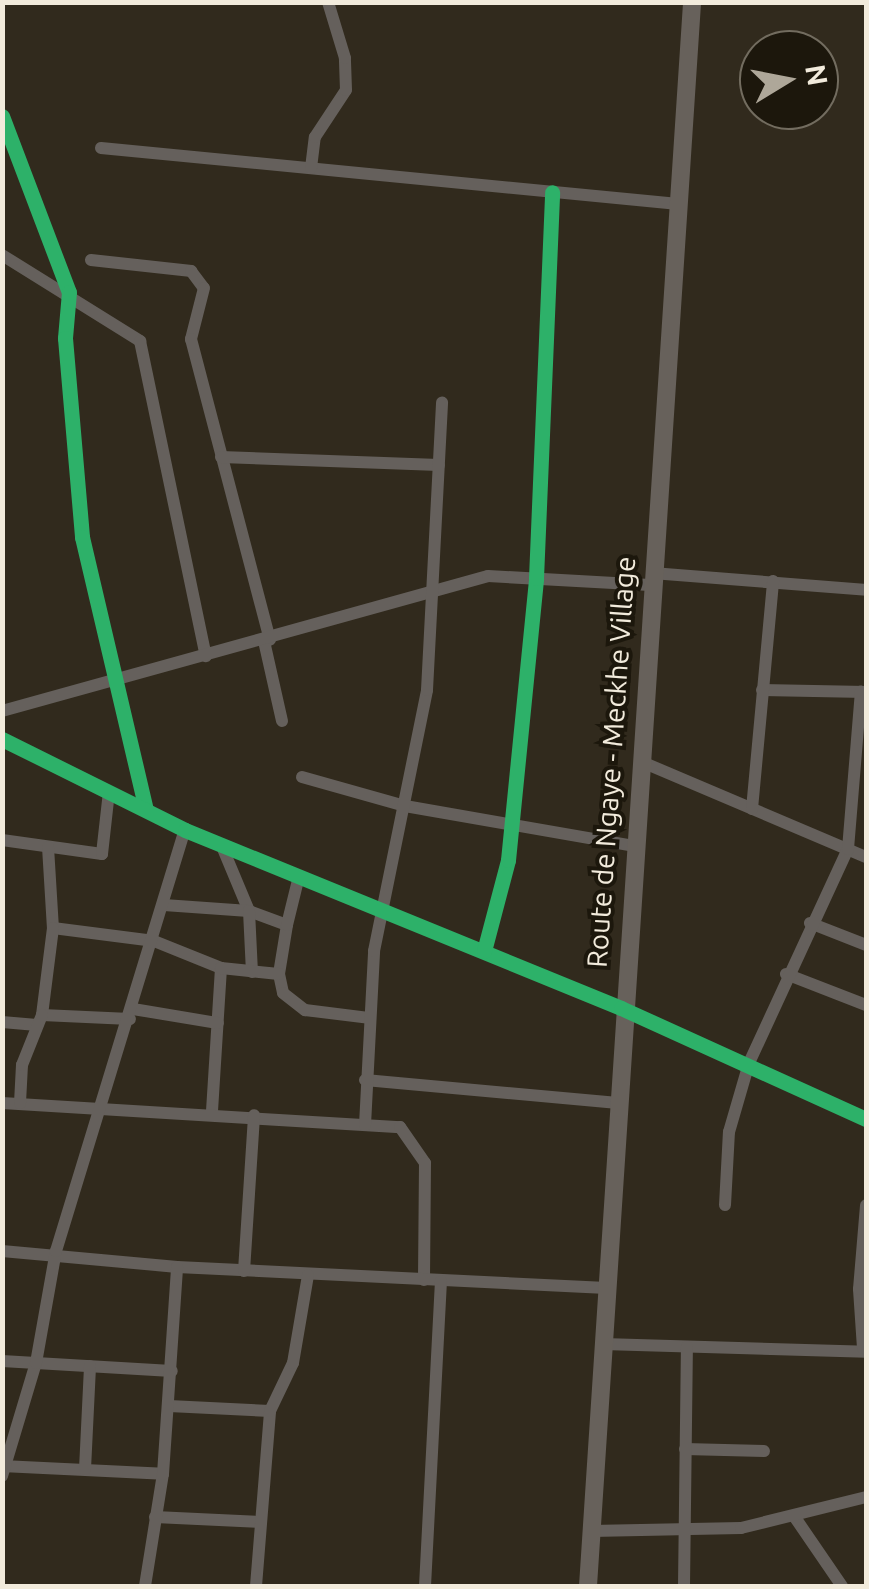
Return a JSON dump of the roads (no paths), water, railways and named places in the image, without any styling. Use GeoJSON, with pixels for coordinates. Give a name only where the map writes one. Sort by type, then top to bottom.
{"type":"FeatureCollection","features":[{"type":"Feature","properties":{"kind":"main road","name":"Route de Ngaye - Meckhe Village"},"geometry":{"type":"LineString","coordinates":[[588,1586],[621,1008],[642,762],[651,579],[692,2]]}},
{"type":"Feature","properties":{"kind":"street"},"geometry":{"type":"LineString","coordinates":[[311,168],[315,137],[346,90],[346,58],[328,2]]}},
{"type":"Feature","properties":{"kind":"street"},"geometry":{"type":"LineString","coordinates":[[2,116],[69,292],[65,338],[82,537],[146,810]]}},
{"type":"Feature","properties":{"kind":"street"},"geometry":{"type":"LineString","coordinates":[[101,148],[678,204]]}},
{"type":"Feature","properties":{"kind":"street"},"geometry":{"type":"LineString","coordinates":[[484,951],[514,823],[536,578],[552,192]]}},
{"type":"Feature","properties":{"kind":"street"},"geometry":{"type":"LineString","coordinates":[[2,255],[69,292],[140,341],[206,656]]}},
{"type":"Feature","properties":{"kind":"street"},"geometry":{"type":"LineString","coordinates":[[90,260],[192,271],[204,288],[191,339],[267,641],[282,721]]}},
{"type":"Feature","properties":{"kind":"street"},"geometry":{"type":"LineString","coordinates":[[365,1124],[374,950],[386,912],[427,690],[442,402]]}},
{"type":"Feature","properties":{"kind":"street"},"geometry":{"type":"LineString","coordinates":[[220,457],[439,465]]}},
{"type":"Feature","properties":{"kind":"street"},"geometry":{"type":"LineString","coordinates":[[2,711],[267,641],[488,576],[773,581],[866,590]]}},
{"type":"Feature","properties":{"kind":"street"},"geometry":{"type":"LineString","coordinates":[[752,810],[773,581]]}},
{"type":"Feature","properties":{"kind":"street"},"geometry":{"type":"LineString","coordinates":[[725,1205],[729,1132],[749,1063],[810,922],[848,849],[864,692],[762,690]]}},
{"type":"Feature","properties":{"kind":"street"},"geometry":{"type":"LineString","coordinates":[[3,741],[186,830],[621,1008],[866,1118]]}},
{"type":"Feature","properties":{"kind":"street"},"geometry":{"type":"LineString","coordinates":[[642,762],[866,857]]}},
{"type":"Feature","properties":{"kind":"street"},"geometry":{"type":"LineString","coordinates":[[302,777],[405,806],[634,846]]}},
{"type":"Feature","properties":{"kind":"street"},"geometry":{"type":"LineString","coordinates":[[2,840],[102,854],[109,792]]}},
{"type":"Feature","properties":{"kind":"street"},"geometry":{"type":"LineString","coordinates":[[163,1474],[3,1470],[36,1363],[56,1252],[105,1108],[186,830]]}},
{"type":"Feature","properties":{"kind":"street"},"geometry":{"type":"LineString","coordinates":[[221,844],[249,911],[252,972]]}},
{"type":"Feature","properties":{"kind":"street"},"geometry":{"type":"LineString","coordinates":[[20,1104],[22,1065],[40,1020],[53,928],[48,847]]}},
{"type":"Feature","properties":{"kind":"street"},"geometry":{"type":"LineString","coordinates":[[299,876],[279,974],[283,993],[306,1010],[369,1018]]}},
{"type":"Feature","properties":{"kind":"street"},"geometry":{"type":"LineString","coordinates":[[164,905],[249,911],[287,925]]}},
{"type":"Feature","properties":{"kind":"street"},"geometry":{"type":"LineString","coordinates":[[810,922],[866,944]]}},
{"type":"Feature","properties":{"kind":"street"},"geometry":{"type":"LineString","coordinates":[[53,928],[154,941],[221,968],[279,974]]}},
{"type":"Feature","properties":{"kind":"street"},"geometry":{"type":"LineString","coordinates":[[212,1112],[221,968]]}},
{"type":"Feature","properties":{"kind":"street"},"geometry":{"type":"LineString","coordinates":[[786,974],[866,1006]]}},
{"type":"Feature","properties":{"kind":"street"},"geometry":{"type":"LineString","coordinates":[[2,1022],[131,1014],[218,1022]]}},
{"type":"Feature","properties":{"kind":"street"},"geometry":{"type":"LineString","coordinates":[[365,1080],[618,1103]]}},
{"type":"Feature","properties":{"kind":"street"},"geometry":{"type":"LineString","coordinates":[[2,1102],[212,1112],[400,1127],[420,1149],[424,1280]]}},
{"type":"Feature","properties":{"kind":"street"},"geometry":{"type":"LineString","coordinates":[[244,1271],[254,1115]]}},
{"type":"Feature","properties":{"kind":"street"},"geometry":{"type":"LineString","coordinates":[[603,1344],[865,1350],[859,1289],[866,1205]]}},
{"type":"Feature","properties":{"kind":"street"},"geometry":{"type":"LineString","coordinates":[[2,1251],[56,1252],[177,1267],[606,1288]]}},
{"type":"Feature","properties":{"kind":"street"},"geometry":{"type":"LineString","coordinates":[[146,1586],[163,1474],[177,1267]]}},
{"type":"Feature","properties":{"kind":"street"},"geometry":{"type":"LineString","coordinates":[[256,1586],[270,1411],[294,1363],[308,1275]]}},
{"type":"Feature","properties":{"kind":"street"},"geometry":{"type":"LineString","coordinates":[[425,1586],[441,1280]]}},
{"type":"Feature","properties":{"kind":"street"},"geometry":{"type":"LineString","coordinates":[[684,1586],[687,1347]]}},
{"type":"Feature","properties":{"kind":"street"},"geometry":{"type":"LineString","coordinates":[[2,1361],[172,1371]]}},
{"type":"Feature","properties":{"kind":"street"},"geometry":{"type":"LineString","coordinates":[[85,1470],[90,1366]]}},
{"type":"Feature","properties":{"kind":"street"},"geometry":{"type":"LineString","coordinates":[[169,1406],[270,1411]]}},
{"type":"Feature","properties":{"kind":"street"},"geometry":{"type":"LineString","coordinates":[[686,1449],[764,1452]]}},
{"type":"Feature","properties":{"kind":"street"},"geometry":{"type":"LineString","coordinates":[[591,1531],[684,1533],[794,1516],[866,1497]]}},
{"type":"Feature","properties":{"kind":"street"},"geometry":{"type":"LineString","coordinates":[[155,1516],[261,1522]]}},
{"type":"Feature","properties":{"kind":"street"},"geometry":{"type":"LineString","coordinates":[[794,1516],[842,1586]]}}]}
